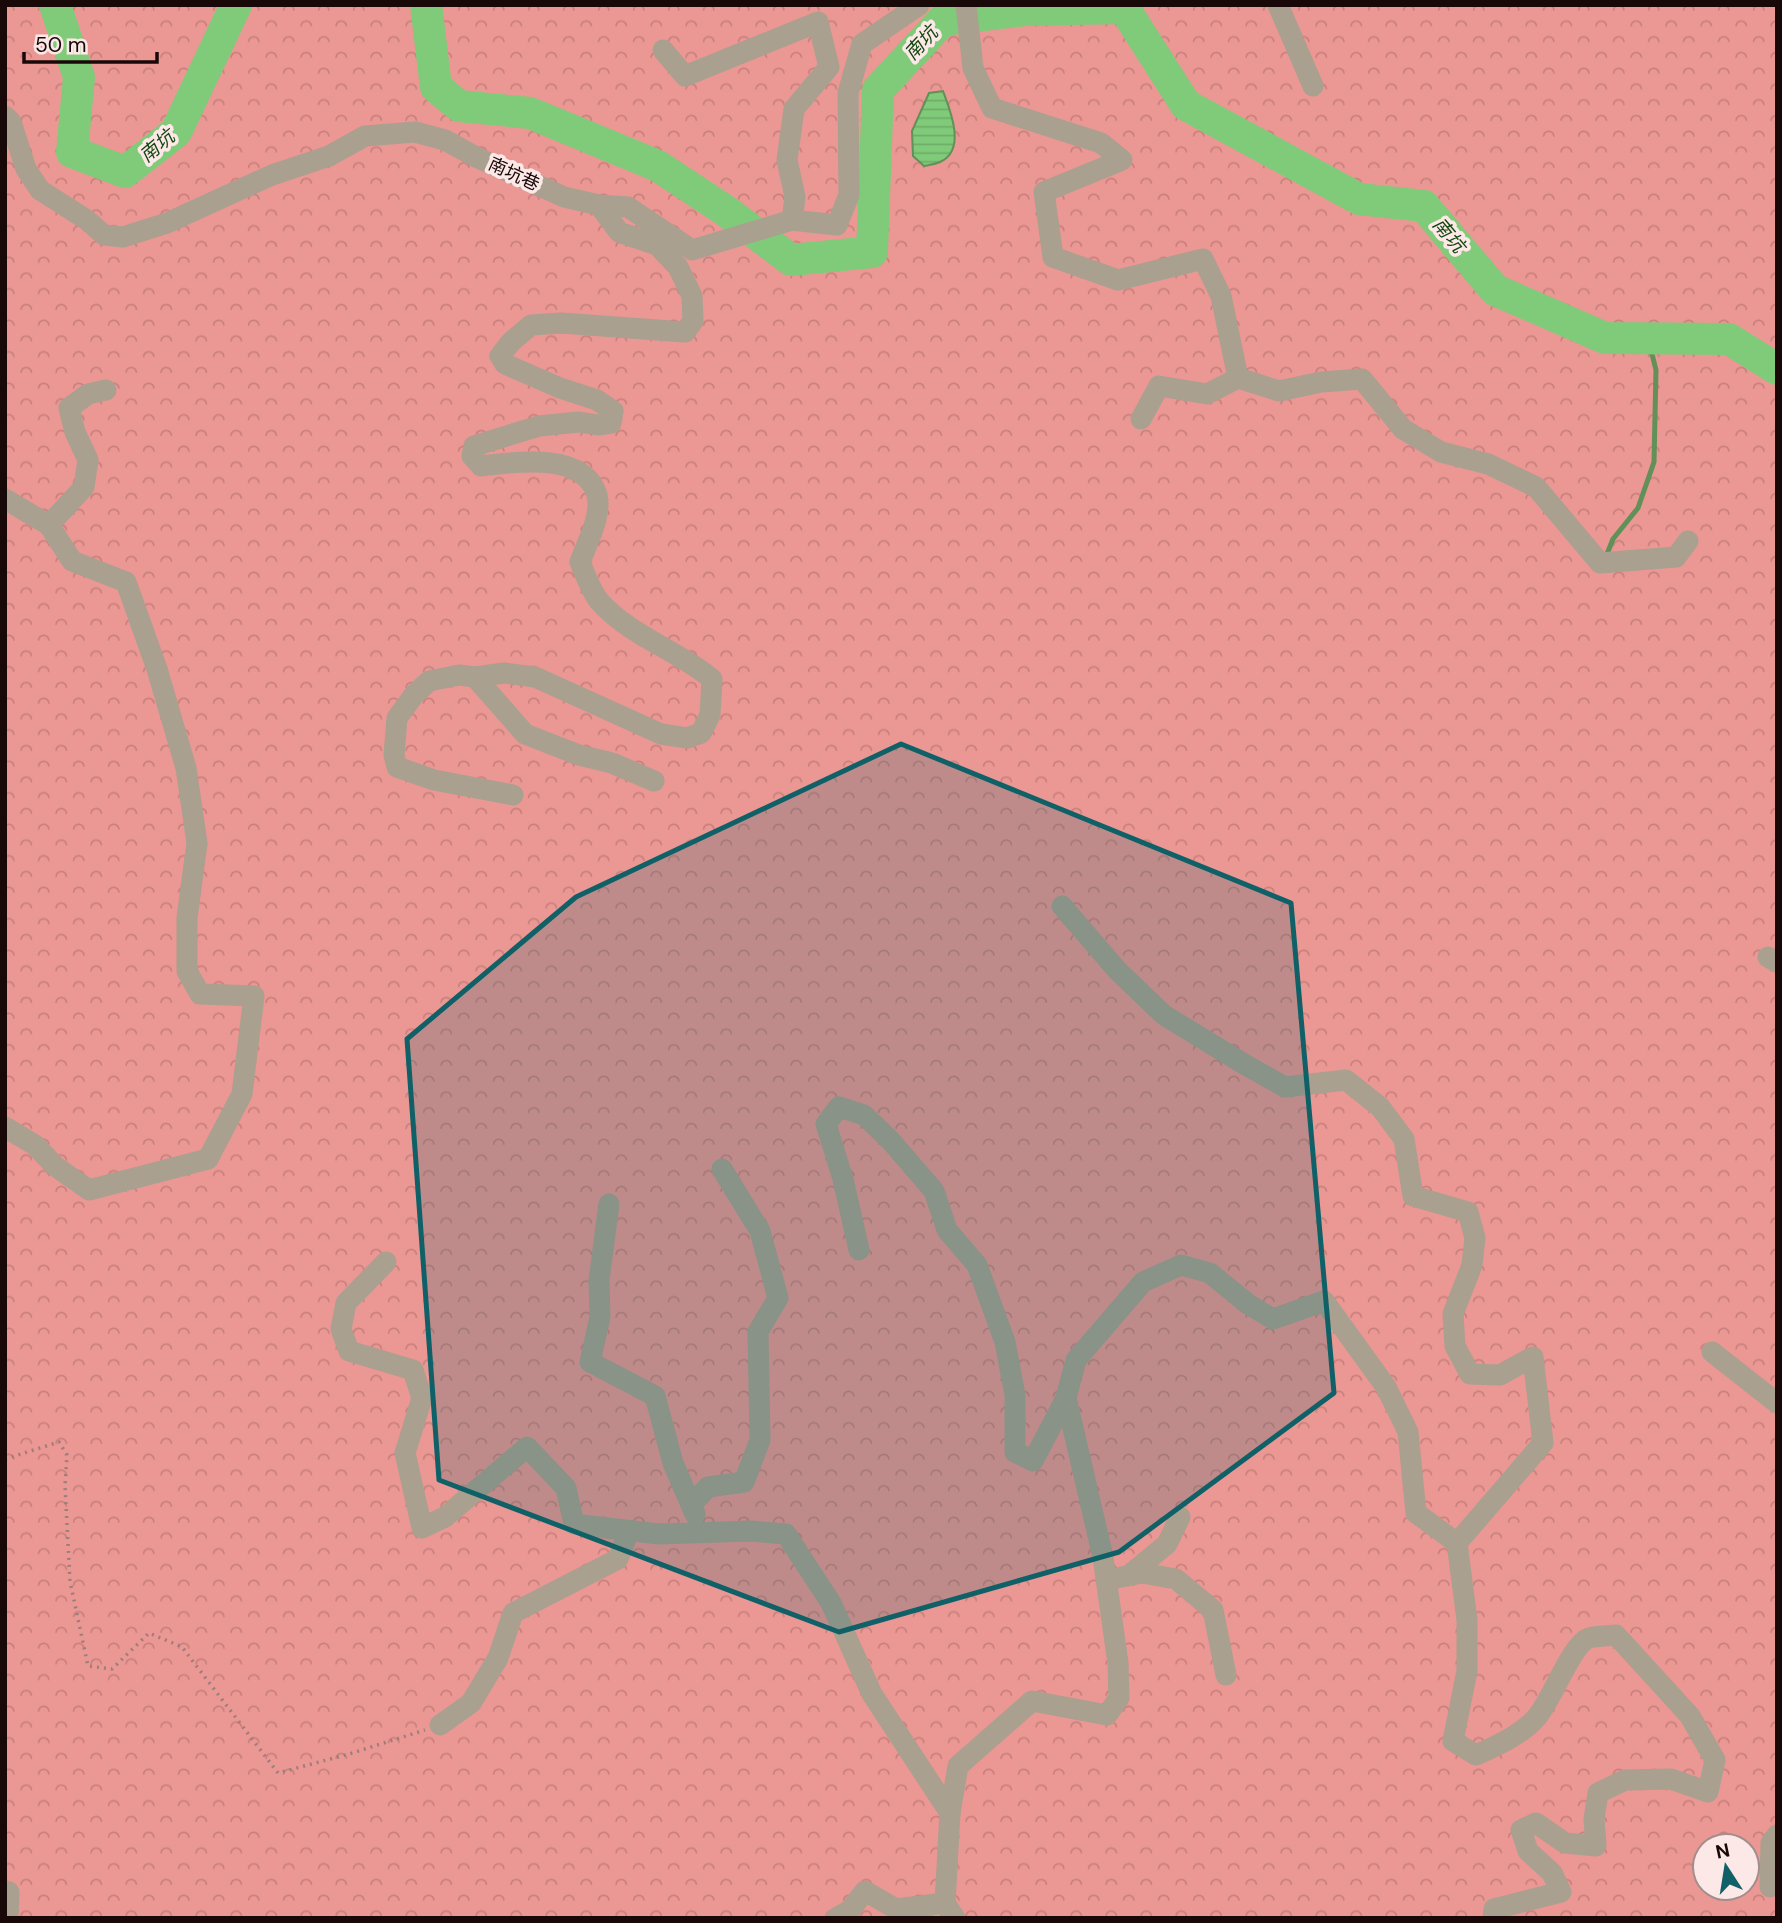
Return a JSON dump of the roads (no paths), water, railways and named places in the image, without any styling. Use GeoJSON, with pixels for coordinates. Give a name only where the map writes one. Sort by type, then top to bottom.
{"type":"FeatureCollection","features":[{"type":"Feature","properties":{"kind":"street","name":"南坑巷"},"geometry":{"type":"LineString","coordinates":[[5,116],[11,122],[26,169],[40,190],[104,235],[123,237],[167,223],[272,175],[328,156],[365,136],[415,132],[445,140],[564,197],[599,205],[628,207],[692,250],[792,221],[836,225],[849,195],[848,93],[862,44],[919,5]]}},
{"type":"Feature","properties":{"kind":"street"},"geometry":{"type":"LineString","coordinates":[[966,5],[973,68],[992,108],[1101,142],[1122,160],[1044,192],[1053,257],[1118,280],[1203,259],[1221,296],[1238,378]]}},
{"type":"Feature","properties":{"kind":"street"},"geometry":{"type":"LineString","coordinates":[[1278,5],[1313,86]]}},
{"type":"Feature","properties":{"kind":"street"},"geometry":{"type":"LineString","coordinates":[[663,50],[685,76],[818,22],[829,67],[793,109],[787,160],[795,197],[792,221]]}},
{"type":"Feature","properties":{"kind":"street"},"geometry":{"type":"LineString","coordinates":[[513,795],[434,780],[397,767],[394,755],[397,718],[414,695],[429,681],[459,675],[475,677],[504,673],[535,677],[661,734],[687,738],[701,733],[710,715],[712,679],[694,663],[630,628],[598,600],[580,562],[596,520],[597,496],[588,478],[570,467],[531,460],[481,466],[472,456],[474,446],[539,426],[579,422],[597,425],[611,423],[613,411],[597,400],[505,364],[500,356],[510,342],[531,326],[561,323],[685,332],[693,321],[692,296],[678,267],[657,245],[619,232],[599,205]]}},
{"type":"Feature","properties":{"kind":"street"},"geometry":{"type":"LineString","coordinates":[[1141,419],[1159,386],[1208,394],[1238,378],[1279,391],[1321,382],[1362,379],[1404,429],[1413,435],[1441,452],[1488,464],[1536,487],[1600,563],[1676,557],[1688,541]]}},
{"type":"Feature","properties":{"kind":"street"},"geometry":{"type":"LineString","coordinates":[[49,525],[84,486],[88,460],[75,432],[69,408],[88,394],[106,390]]}},
{"type":"Feature","properties":{"kind":"street"},"geometry":{"type":"LineString","coordinates":[[5,499],[49,525],[72,561],[126,582],[157,669],[186,768],[197,843],[187,918],[187,971],[200,994],[254,996],[242,1094],[208,1159],[89,1190],[55,1166],[35,1145],[5,1127]]}},
{"type":"Feature","properties":{"kind":"street"},"geometry":{"type":"LineString","coordinates":[[475,677],[525,734],[579,755],[612,763],[654,781]]}},
{"type":"Feature","properties":{"kind":"street"},"geometry":{"type":"LineString","coordinates":[[1062,906],[1117,970],[1164,1015],[1285,1087],[1346,1080],[1380,1107],[1404,1139],[1413,1196],[1468,1212],[1475,1238],[1472,1265],[1453,1314],[1455,1346],[1470,1374],[1500,1375],[1534,1357],[1543,1443],[1457,1543]]}},
{"type":"Feature","properties":{"kind":"street"},"geometry":{"type":"LineString","coordinates":[[859,1250],[844,1179],[826,1124],[839,1107],[864,1115],[890,1140],[934,1191],[947,1230],[977,1265],[1005,1342],[1015,1395],[1015,1451],[1033,1461],[1066,1398],[1076,1360],[1143,1282],[1181,1265],[1210,1273],[1248,1304],[1273,1319],[1324,1301],[1386,1387],[1408,1432],[1416,1513],[1457,1543],[1467,1620],[1468,1671],[1453,1741],[1476,1755],[1507,1740],[1536,1719],[1562,1678],[1572,1652],[1587,1639],[1616,1635],[1690,1716],[1715,1760],[1708,1792],[1671,1779],[1625,1780],[1598,1793],[1594,1819],[1595,1846],[1565,1843],[1536,1823],[1521,1830],[1528,1851],[1552,1873],[1561,1892],[1494,1909],[1493,1918]]}},
{"type":"Feature","properties":{"kind":"street"},"geometry":{"type":"LineString","coordinates":[[692,1504],[708,1487],[744,1482],[760,1440],[758,1332],[778,1298],[760,1231],[722,1169]]}},
{"type":"Feature","properties":{"kind":"street"},"geometry":{"type":"LineString","coordinates":[[609,1204],[599,1280],[600,1317],[590,1362],[655,1396],[673,1463],[692,1504],[701,1533]]}},
{"type":"Feature","properties":{"kind":"street"},"geometry":{"type":"LineString","coordinates":[[386,1262],[346,1303],[341,1329],[349,1351],[412,1370],[422,1398],[405,1453],[422,1528],[445,1517],[527,1447],[566,1488],[574,1524],[659,1534],[751,1531],[786,1534],[831,1603],[873,1694],[950,1812]]}},
{"type":"Feature","properties":{"kind":"street"},"geometry":{"type":"LineString","coordinates":[[1712,1352],[1777,1403]]}},
{"type":"Feature","properties":{"kind":"street"},"geometry":{"type":"LineString","coordinates":[[836,1918],[850,1910],[865,1891],[896,1909],[950,1910],[950,1812],[958,1766],[1032,1701],[1107,1715],[1119,1698],[1118,1663],[1103,1557],[1066,1398]]}},
{"type":"Feature","properties":{"kind":"street"},"geometry":{"type":"LineString","coordinates":[[1128,1576],[1167,1544],[1180,1517]]}},
{"type":"Feature","properties":{"kind":"street"},"geometry":{"type":"LineString","coordinates":[[440,1725],[471,1703],[498,1658],[513,1613],[618,1559],[629,1531]]}},
{"type":"Feature","properties":{"kind":"street"},"geometry":{"type":"LineString","coordinates":[[1106,1580],[1142,1573],[1176,1579],[1213,1610],[1227,1675]]}},
{"type":"Feature","properties":{"kind":"street"},"geometry":{"type":"LineString","coordinates":[[1770,1887],[1771,1843],[1777,1835]]}},
{"type":"Feature","properties":{"kind":"street"},"geometry":{"type":"LineString","coordinates":[[5,1891],[9,1892],[8,1918]]}},
{"type":"Feature","properties":{"kind":"waterway","name":"南坑"},"geometry":{"type":"LineString","coordinates":[[55,5],[79,77],[72,152],[125,172],[176,132],[236,5]]}},
{"type":"Feature","properties":{"kind":"waterway","name":"南坑"},"geometry":{"type":"LineString","coordinates":[[426,5],[436,87],[459,106],[530,113],[658,166],[726,211],[791,260],[872,252],[878,90],[943,20],[1025,10],[1124,8],[1186,105],[1359,199],[1424,206],[1495,290],[1605,338],[1729,339],[1777,369]]}},
{"type":"Feature","properties":{"kind":"waterway"},"geometry":{"type":"LineString","coordinates":[[1607,554],[1613,539],[1638,508],[1654,462],[1656,370],[1648,338]]}}]}
